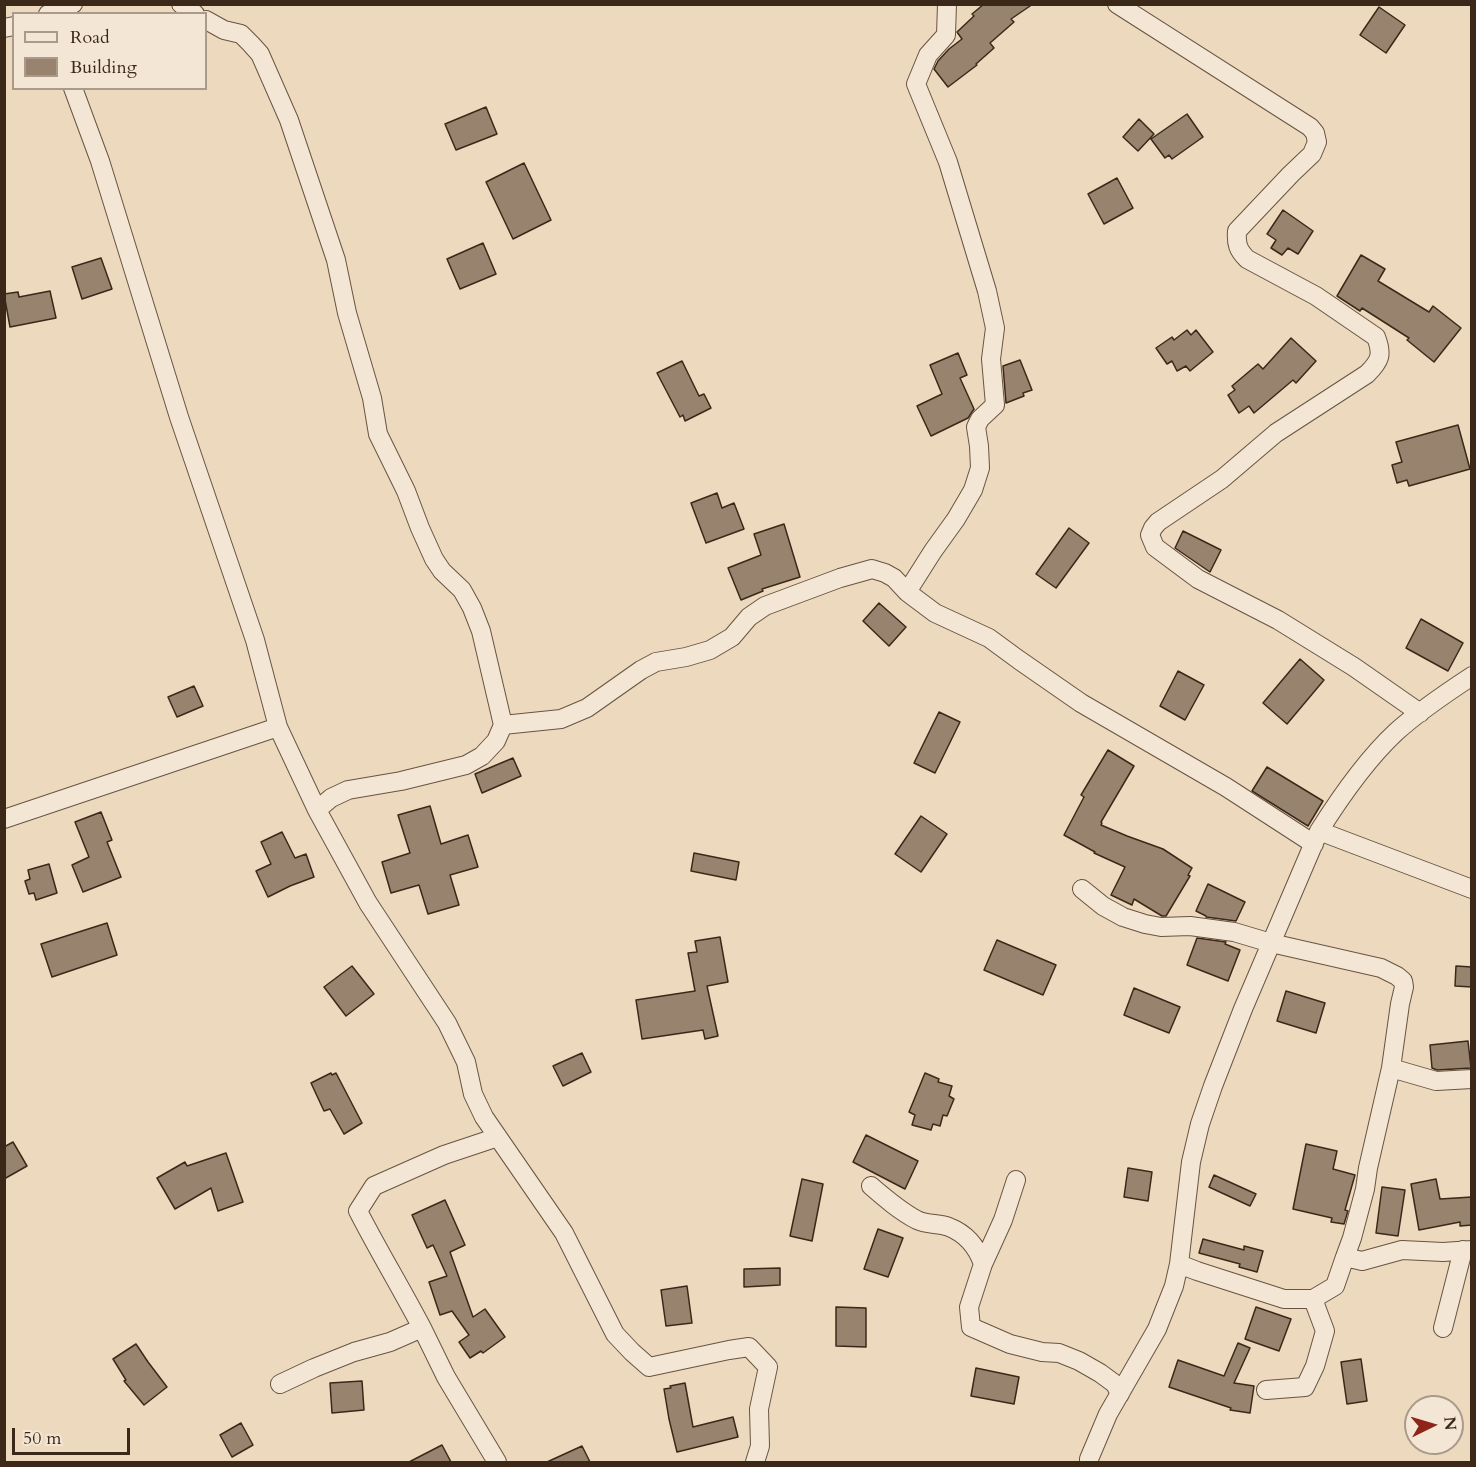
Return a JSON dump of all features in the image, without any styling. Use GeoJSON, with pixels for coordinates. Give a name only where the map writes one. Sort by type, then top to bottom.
{"type":"FeatureCollection","features":[{"type":"Feature","properties":{"kind":"street"},"geometry":{"type":"LineString","coordinates":[[53,12],[73,4]]}},
{"type":"Feature","properties":{"kind":"street"},"geometry":{"type":"LineString","coordinates":[[907,592],[957,519],[973,490],[980,468],[980,446],[976,427],[980,419],[994,405],[991,351],[995,328],[987,291],[948,162],[916,84],[928,55],[946,35],[947,4]]}},
{"type":"Feature","properties":{"kind":"street"},"geometry":{"type":"LineString","coordinates":[[1117,4],[1310,127],[1315,133],[1317,142],[1312,154],[1237,231],[1236,240],[1239,250],[1247,259],[1316,296],[1376,337],[1380,347],[1377,364],[1367,374],[1276,433],[1222,479],[1158,522],[1150,535],[1152,541],[1155,547],[1198,579],[1278,620],[1354,667],[1420,713]]}},
{"type":"Feature","properties":{"kind":"street"},"geometry":{"type":"LineString","coordinates":[[207,21],[224,30],[241,34],[260,54],[289,120],[336,260],[348,314],[372,398],[378,434],[406,491],[434,560],[462,590],[472,608],[481,631],[503,726],[496,741],[482,756],[466,765],[401,781],[348,790],[331,798],[317,810]]}},
{"type":"Feature","properties":{"kind":"street"},"geometry":{"type":"LineString","coordinates":[[74,90],[100,161],[179,417],[255,640],[278,727],[317,810],[368,903],[447,1023],[466,1062],[473,1094],[484,1117],[564,1233],[615,1334],[649,1367],[749,1347],[768,1366],[759,1409],[760,1446],[755,1462]]}},
{"type":"Feature","properties":{"kind":"street"},"geometry":{"type":"LineString","coordinates":[[503,726],[561,718],[587,708],[656,662],[710,650],[732,637],[749,617],[765,606],[840,578],[872,569],[894,578],[907,592],[935,612],[989,638],[1081,703],[1316,838],[1472,889]]}},
{"type":"Feature","properties":{"kind":"street"},"geometry":{"type":"LineString","coordinates":[[1089,1462],[1108,1414],[1157,1329],[1174,1286],[1179,1264],[1191,1162],[1200,1124],[1243,1009],[1316,838],[1332,810],[1361,770],[1396,732],[1436,700],[1472,676]]}},
{"type":"Feature","properties":{"kind":"street"},"geometry":{"type":"LineString","coordinates":[[4,819],[278,727]]}},
{"type":"Feature","properties":{"kind":"street"},"geometry":{"type":"LineString","coordinates":[[1082,889],[1103,906],[1123,917],[1145,924],[1161,927],[1190,926],[1234,932],[1271,943],[1381,968],[1403,981],[1404,987],[1391,1068],[1365,1189],[1352,1238],[1335,1286],[1315,1366],[1305,1387],[1266,1390]]}},
{"type":"Feature","properties":{"kind":"street"},"geometry":{"type":"LineString","coordinates":[[1391,1068],[1436,1081],[1472,1079]]}},
{"type":"Feature","properties":{"kind":"street"},"geometry":{"type":"LineString","coordinates":[[497,1462],[446,1377],[405,1295],[357,1211],[374,1186],[444,1155],[498,1137]]}},
{"type":"Feature","properties":{"kind":"street"},"geometry":{"type":"LineString","coordinates":[[1016,1180],[1003,1221],[983,1264],[969,1307],[970,1327],[1010,1344],[1042,1352],[1059,1353],[1079,1361],[1115,1384],[1120,1394]]}},
{"type":"Feature","properties":{"kind":"street"},"geometry":{"type":"LineString","coordinates":[[871,1186],[898,1209],[920,1221],[949,1227],[970,1240],[979,1252],[983,1264]]}},
{"type":"Feature","properties":{"kind":"street"},"geometry":{"type":"LineString","coordinates":[[1345,1257],[1362,1261],[1402,1250],[1443,1252],[1467,1250],[1443,1328]]}},
{"type":"Feature","properties":{"kind":"street"},"geometry":{"type":"LineString","coordinates":[[1179,1264],[1284,1299],[1313,1299],[1335,1286]]}},
{"type":"Feature","properties":{"kind":"street"},"geometry":{"type":"LineString","coordinates":[[1313,1299],[1325,1331]]}},
{"type":"Feature","properties":{"kind":"street"},"geometry":{"type":"LineString","coordinates":[[280,1384],[354,1352],[390,1342],[422,1328]]}},
{"type":"Feature","properties":{"kind":"building"},"geometry":{"type":"Polygon","coordinates":[[[984,4],[1033,4],[1011,19],[1014,22],[990,43],[994,48],[977,65],[948,87],[934,69],[949,49],[962,39],[957,32],[984,4]]]}},
{"type":"Feature","properties":{"kind":"building"},"geometry":{"type":"Polygon","coordinates":[[[1379,7],[1405,25],[1386,53],[1360,35],[1379,7]]]}},
{"type":"Feature","properties":{"kind":"building"},"geometry":{"type":"Polygon","coordinates":[[[486,107],[497,134],[456,150],[445,124],[486,107]]]}},
{"type":"Feature","properties":{"kind":"building"},"geometry":{"type":"Polygon","coordinates":[[[1187,114],[1203,137],[1172,159],[1169,155],[1165,158],[1151,139],[1187,114]]]}},
{"type":"Feature","properties":{"kind":"building"},"geometry":{"type":"Polygon","coordinates":[[[1139,119],[1154,134],[1138,151],[1123,137],[1139,119]]]}},
{"type":"Feature","properties":{"kind":"building"},"geometry":{"type":"Polygon","coordinates":[[[524,163],[551,220],[513,239],[486,182],[524,163]]]}},
{"type":"Feature","properties":{"kind":"building"},"geometry":{"type":"Polygon","coordinates":[[[1117,178],[1133,208],[1104,224],[1088,194],[1117,178]]]}},
{"type":"Feature","properties":{"kind":"building"},"geometry":{"type":"Polygon","coordinates":[[[1283,210],[1313,231],[1298,254],[1288,248],[1282,255],[1271,248],[1276,240],[1267,234],[1283,210]]]}},
{"type":"Feature","properties":{"kind":"building"},"geometry":{"type":"Polygon","coordinates":[[[483,243],[496,274],[460,289],[447,259],[483,243]]]}},
{"type":"Feature","properties":{"kind":"building"},"geometry":{"type":"Polygon","coordinates":[[[1361,255],[1385,269],[1378,281],[1429,312],[1433,306],[1461,328],[1434,362],[1407,340],[1409,338],[1362,308],[1360,311],[1337,296],[1361,255]]]}},
{"type":"Feature","properties":{"kind":"building"},"geometry":{"type":"Polygon","coordinates":[[[101,258],[112,289],[82,299],[72,267],[101,258]]]}},
{"type":"Feature","properties":{"kind":"building"},"geometry":{"type":"Polygon","coordinates":[[[50,291],[56,318],[10,327],[4,294],[18,292],[19,297],[50,291]]]}},
{"type":"Feature","properties":{"kind":"building"},"geometry":{"type":"Polygon","coordinates":[[[1187,330],[1191,335],[1196,330],[1213,352],[1190,371],[1186,366],[1177,371],[1172,361],[1167,364],[1156,348],[1172,337],[1174,340],[1187,330]]]}},
{"type":"Feature","properties":{"kind":"building"},"geometry":{"type":"Polygon","coordinates":[[[1291,338],[1316,361],[1296,383],[1293,380],[1254,413],[1249,406],[1239,413],[1228,395],[1235,390],[1232,386],[1258,364],[1263,369],[1291,338]]]}},
{"type":"Feature","properties":{"kind":"building"},"geometry":{"type":"Polygon","coordinates":[[[958,353],[967,375],[960,378],[974,409],[968,418],[931,436],[917,406],[942,394],[930,365],[958,353]]]}},
{"type":"Feature","properties":{"kind":"building"},"geometry":{"type":"Polygon","coordinates":[[[1020,360],[1032,390],[1006,403],[1003,366],[1020,360]]]}},
{"type":"Feature","properties":{"kind":"building"},"geometry":{"type":"Polygon","coordinates":[[[682,361],[699,396],[704,394],[711,408],[685,421],[683,415],[680,417],[657,373],[682,361]]]}},
{"type":"Feature","properties":{"kind":"building"},"geometry":{"type":"Polygon","coordinates":[[[1458,425],[1470,469],[1409,486],[1407,480],[1397,483],[1392,465],[1402,462],[1396,442],[1458,425]]]}},
{"type":"Feature","properties":{"kind":"building"},"geometry":{"type":"Polygon","coordinates":[[[717,493],[722,508],[734,503],[744,529],[706,543],[691,503],[717,493]]]}},
{"type":"Feature","properties":{"kind":"building"},"geometry":{"type":"Polygon","coordinates":[[[784,524],[800,577],[762,589],[763,591],[741,600],[728,568],[761,555],[754,534],[784,524]]]}},
{"type":"Feature","properties":{"kind":"building"},"geometry":{"type":"Polygon","coordinates":[[[1069,528],[1089,543],[1056,588],[1036,574],[1069,528]]]}},
{"type":"Feature","properties":{"kind":"building"},"geometry":{"type":"Polygon","coordinates":[[[1183,531],[1221,550],[1210,572],[1175,548],[1183,531]]]}},
{"type":"Feature","properties":{"kind":"building"},"geometry":{"type":"Polygon","coordinates":[[[879,603],[906,627],[889,646],[863,621],[879,603]]]}},
{"type":"Feature","properties":{"kind":"building"},"geometry":{"type":"Polygon","coordinates":[[[1421,619],[1463,643],[1448,671],[1406,648],[1421,619]]]}},
{"type":"Feature","properties":{"kind":"building"},"geometry":{"type":"Polygon","coordinates":[[[1300,659],[1324,680],[1287,724],[1263,703],[1300,659]]]}},
{"type":"Feature","properties":{"kind":"building"},"geometry":{"type":"Polygon","coordinates":[[[1178,671],[1204,685],[1185,720],[1160,706],[1178,671]]]}},
{"type":"Feature","properties":{"kind":"building"},"geometry":{"type":"Polygon","coordinates":[[[194,686],[203,706],[177,717],[168,697],[194,686]]]}},
{"type":"Feature","properties":{"kind":"building"},"geometry":{"type":"Polygon","coordinates":[[[939,712],[960,722],[935,773],[914,763],[939,712]]]}},
{"type":"Feature","properties":{"kind":"building"},"geometry":{"type":"Polygon","coordinates":[[[1108,750],[1134,766],[1101,825],[1163,849],[1192,868],[1188,875],[1190,876],[1166,916],[1162,916],[1134,899],[1132,905],[1111,895],[1125,867],[1094,853],[1064,835],[1084,797],[1081,795],[1108,750]]]}},
{"type":"Feature","properties":{"kind":"building"},"geometry":{"type":"Polygon","coordinates":[[[513,758],[521,776],[482,793],[475,774],[513,758]]]}},
{"type":"Feature","properties":{"kind":"building"},"geometry":{"type":"Polygon","coordinates":[[[1267,767],[1323,801],[1308,826],[1252,791],[1267,767]]]}},
{"type":"Feature","properties":{"kind":"building"},"geometry":{"type":"Polygon","coordinates":[[[430,806],[441,844],[468,835],[478,867],[450,875],[459,905],[428,914],[419,885],[391,893],[382,862],[410,853],[398,815],[430,806]]]}},
{"type":"Feature","properties":{"kind":"building"},"geometry":{"type":"Polygon","coordinates":[[[101,812],[112,840],[107,842],[121,877],[83,892],[72,865],[89,857],[75,822],[101,812]]]}},
{"type":"Feature","properties":{"kind":"building"},"geometry":{"type":"Polygon","coordinates":[[[921,816],[947,834],[921,872],[895,854],[921,816]]]}},
{"type":"Feature","properties":{"kind":"building"},"geometry":{"type":"Polygon","coordinates":[[[282,832],[295,858],[306,854],[314,877],[268,897],[256,871],[271,864],[261,842],[282,832]]]}},
{"type":"Feature","properties":{"kind":"building"},"geometry":{"type":"Polygon","coordinates":[[[694,853],[739,862],[736,880],[691,871],[694,853]]]}},
{"type":"Feature","properties":{"kind":"building"},"geometry":{"type":"Polygon","coordinates":[[[49,864],[57,893],[36,900],[34,893],[29,894],[25,881],[30,879],[28,870],[49,864]]]}},
{"type":"Feature","properties":{"kind":"building"},"geometry":{"type":"Polygon","coordinates":[[[1208,884],[1245,902],[1236,921],[1206,917],[1196,911],[1208,884]]]}},
{"type":"Feature","properties":{"kind":"building"},"geometry":{"type":"Polygon","coordinates":[[[107,923],[117,955],[52,977],[41,944],[107,923]]]}},
{"type":"Feature","properties":{"kind":"building"},"geometry":{"type":"Polygon","coordinates":[[[720,937],[728,982],[707,986],[718,1036],[705,1039],[703,1030],[642,1039],[636,1000],[695,991],[688,953],[697,952],[695,941],[720,937]]]}},
{"type":"Feature","properties":{"kind":"building"},"geometry":{"type":"Polygon","coordinates":[[[1197,938],[1226,942],[1225,944],[1240,950],[1228,981],[1187,965],[1197,938]]]}},
{"type":"Feature","properties":{"kind":"building"},"geometry":{"type":"Polygon","coordinates":[[[997,940],[1056,965],[1043,995],[984,970],[997,940]]]}},
{"type":"Feature","properties":{"kind":"building"},"geometry":{"type":"Polygon","coordinates":[[[352,966],[374,994],[346,1016],[324,987],[352,966]]]}},
{"type":"Feature","properties":{"kind":"building"},"geometry":{"type":"Polygon","coordinates":[[[1456,966],[1472,967],[1472,987],[1455,986],[1456,966]]]}},
{"type":"Feature","properties":{"kind":"building"},"geometry":{"type":"Polygon","coordinates":[[[1134,988],[1180,1007],[1169,1033],[1124,1015],[1134,988]]]}},
{"type":"Feature","properties":{"kind":"building"},"geometry":{"type":"Polygon","coordinates":[[[1286,991],[1325,1003],[1316,1033],[1277,1021],[1286,991]]]}},
{"type":"Feature","properties":{"kind":"building"},"geometry":{"type":"Polygon","coordinates":[[[1468,1041],[1471,1068],[1437,1070],[1432,1068],[1430,1045],[1468,1041]]]}},
{"type":"Feature","properties":{"kind":"building"},"geometry":{"type":"Polygon","coordinates":[[[582,1053],[591,1072],[563,1086],[553,1066],[582,1053]]]}},
{"type":"Feature","properties":{"kind":"building"},"geometry":{"type":"Polygon","coordinates":[[[331,1073],[332,1075],[336,1073],[362,1123],[344,1134],[330,1109],[324,1111],[311,1083],[331,1073]]]}},
{"type":"Feature","properties":{"kind":"building"},"geometry":{"type":"Polygon","coordinates":[[[925,1073],[939,1079],[938,1082],[952,1086],[949,1096],[954,1099],[947,1116],[943,1115],[940,1126],[933,1124],[931,1130],[912,1125],[915,1115],[909,1112],[925,1073]]]}},
{"type":"Feature","properties":{"kind":"building"},"geometry":{"type":"Polygon","coordinates":[[[866,1135],[918,1161],[905,1189],[853,1162],[866,1135]]]}},
{"type":"Feature","properties":{"kind":"building"},"geometry":{"type":"Polygon","coordinates":[[[13,1142],[27,1166],[4,1179],[4,1147],[13,1142]]]}},
{"type":"Feature","properties":{"kind":"building"},"geometry":{"type":"Polygon","coordinates":[[[1306,1144],[1337,1151],[1333,1169],[1355,1175],[1345,1210],[1348,1211],[1344,1224],[1331,1222],[1332,1218],[1293,1209],[1306,1144]]]}},
{"type":"Feature","properties":{"kind":"building"},"geometry":{"type":"Polygon","coordinates":[[[226,1153],[243,1202],[218,1211],[211,1188],[175,1209],[157,1178],[185,1162],[187,1166],[226,1153]]]}},
{"type":"Feature","properties":{"kind":"building"},"geometry":{"type":"Polygon","coordinates":[[[1128,1168],[1152,1172],[1148,1201],[1124,1197],[1128,1168]]]}},
{"type":"Feature","properties":{"kind":"building"},"geometry":{"type":"Polygon","coordinates":[[[1214,1175],[1256,1194],[1250,1206],[1209,1187],[1214,1175]]]}},
{"type":"Feature","properties":{"kind":"building"},"geometry":{"type":"Polygon","coordinates":[[[802,1179],[823,1184],[812,1241],[790,1236],[802,1179]]]}},
{"type":"Feature","properties":{"kind":"building"},"geometry":{"type":"Polygon","coordinates":[[[1436,1179],[1440,1199],[1472,1197],[1472,1225],[1460,1226],[1460,1222],[1419,1230],[1411,1184],[1436,1179]]]}},
{"type":"Feature","properties":{"kind":"building"},"geometry":{"type":"Polygon","coordinates":[[[1382,1187],[1405,1190],[1398,1236],[1376,1233],[1382,1187]]]}},
{"type":"Feature","properties":{"kind":"building"},"geometry":{"type":"Polygon","coordinates":[[[445,1200],[465,1245],[450,1252],[473,1317],[485,1309],[505,1337],[483,1353],[481,1351],[470,1358],[459,1342],[469,1335],[452,1311],[440,1315],[429,1282],[447,1276],[433,1245],[427,1248],[412,1215],[445,1200]]]}},
{"type":"Feature","properties":{"kind":"building"},"geometry":{"type":"Polygon","coordinates":[[[878,1229],[903,1238],[888,1277],[864,1269],[878,1229]]]}},
{"type":"Feature","properties":{"kind":"building"},"geometry":{"type":"Polygon","coordinates":[[[1203,1239],[1244,1250],[1244,1246],[1263,1251],[1257,1272],[1239,1267],[1240,1264],[1199,1253],[1203,1239]]]}},
{"type":"Feature","properties":{"kind":"building"},"geometry":{"type":"Polygon","coordinates":[[[780,1268],[780,1285],[744,1287],[744,1269],[780,1268]]]}},
{"type":"Feature","properties":{"kind":"building"},"geometry":{"type":"Polygon","coordinates":[[[687,1286],[692,1323],[666,1326],[661,1290],[687,1286]]]}},
{"type":"Feature","properties":{"kind":"building"},"geometry":{"type":"Polygon","coordinates":[[[836,1307],[866,1308],[866,1347],[836,1346],[836,1307]]]}},
{"type":"Feature","properties":{"kind":"building"},"geometry":{"type":"Polygon","coordinates":[[[1256,1307],[1291,1319],[1279,1351],[1245,1339],[1256,1307]]]}},
{"type":"Feature","properties":{"kind":"building"},"geometry":{"type":"Polygon","coordinates":[[[1238,1343],[1250,1348],[1234,1383],[1254,1386],[1250,1413],[1230,1410],[1231,1408],[1169,1387],[1178,1360],[1224,1376],[1238,1343]]]}},
{"type":"Feature","properties":{"kind":"building"},"geometry":{"type":"Polygon","coordinates":[[[136,1344],[167,1387],[144,1405],[124,1381],[126,1380],[113,1359],[136,1344]]]}},
{"type":"Feature","properties":{"kind":"building"},"geometry":{"type":"Polygon","coordinates":[[[1361,1359],[1367,1401],[1347,1404],[1341,1362],[1361,1359]]]}},
{"type":"Feature","properties":{"kind":"building"},"geometry":{"type":"Polygon","coordinates":[[[976,1368],[1019,1377],[1014,1404],[971,1396],[976,1368]]]}},
{"type":"Feature","properties":{"kind":"building"},"geometry":{"type":"Polygon","coordinates":[[[362,1381],[364,1410],[332,1413],[330,1383],[362,1381]]]}},
{"type":"Feature","properties":{"kind":"building"},"geometry":{"type":"Polygon","coordinates":[[[685,1383],[693,1427],[733,1417],[738,1437],[677,1452],[664,1389],[685,1383]]]}},
{"type":"Feature","properties":{"kind":"building"},"geometry":{"type":"Polygon","coordinates":[[[241,1423],[253,1445],[232,1457],[220,1435],[241,1423]]]}},
{"type":"Feature","properties":{"kind":"building"},"geometry":{"type":"Polygon","coordinates":[[[442,1445],[451,1462],[409,1462],[442,1445]]]}},
{"type":"Feature","properties":{"kind":"building"},"geometry":{"type":"Polygon","coordinates":[[[582,1446],[590,1462],[547,1462],[582,1446]]]}}]}
